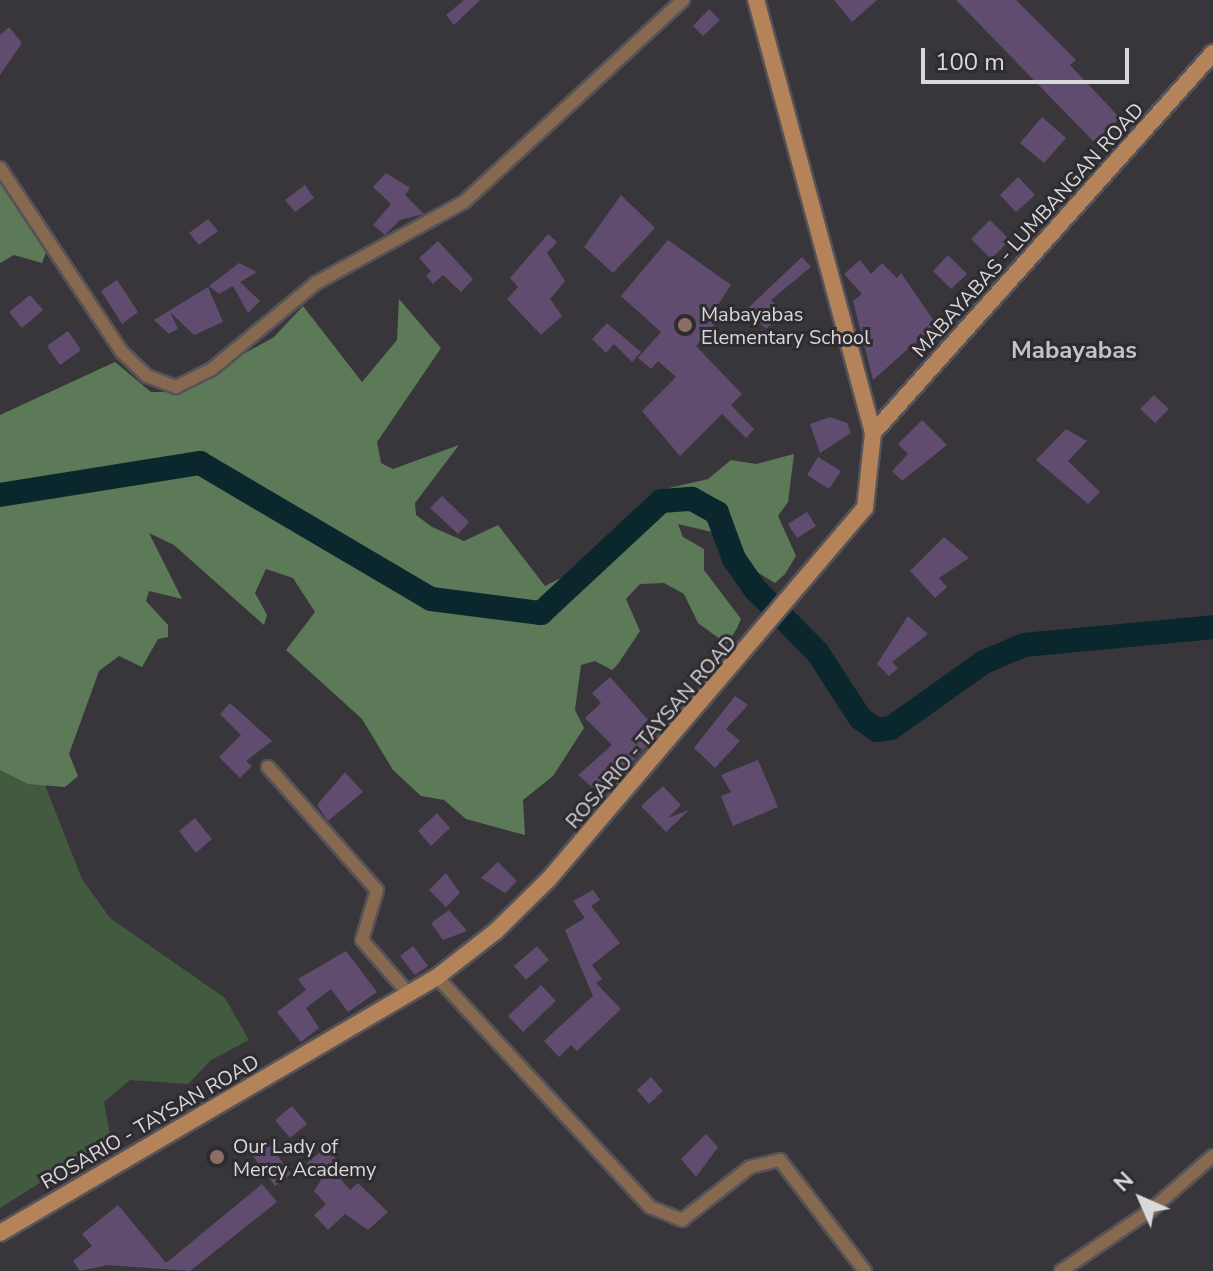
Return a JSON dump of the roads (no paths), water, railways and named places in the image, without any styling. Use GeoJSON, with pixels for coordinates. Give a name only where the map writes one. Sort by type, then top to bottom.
{"type":"FeatureCollection","features":[{"type":"Feature","properties":{"kind":"main road","name":"ROSARIO - TAYSAN ROAD"},"geometry":{"type":"LineString","coordinates":[[0,1233],[437,977],[549,879],[794,599],[865,508],[873,433],[756,0]]}},
{"type":"Feature","properties":{"kind":"main road","name":"MABAYABAS - LUMBANGAN ROAD"},"geometry":{"type":"LineString","coordinates":[[873,433],[1213,53]]}},
{"type":"Feature","properties":{"kind":"street"},"geometry":{"type":"LineString","coordinates":[[0,168],[122,352],[147,376],[176,387],[212,369],[316,283],[464,202],[683,0]]}},
{"type":"Feature","properties":{"kind":"street"},"geometry":{"type":"LineString","coordinates":[[268,767],[377,890],[362,940],[409,994]]}},
{"type":"Feature","properties":{"kind":"street"},"geometry":{"type":"LineString","coordinates":[[437,977],[650,1207],[682,1220],[750,1167],[780,1160],[865,1271]]}},
{"type":"Feature","properties":{"kind":"street"},"geometry":{"type":"LineString","coordinates":[[1061,1271],[1151,1210],[1213,1156]]}},
{"type":"Feature","properties":{"kind":"waterway"},"geometry":{"type":"LineString","coordinates":[[0,495],[200,463],[431,599],[541,613],[661,501],[692,499],[717,513],[734,559],[756,590],[818,653],[860,718],[877,730],[891,728],[984,662],[1024,645],[1213,627]]}},
{"type":"Feature","properties":{"kind":"place","name":"Mabayabas Elementary School"},"geometry":{"type":"Point","coordinates":[685,325]}},
{"type":"Feature","properties":{"kind":"place","name":"Our Lady of Mercy Academy"},"geometry":{"type":"Point","coordinates":[217,1157]}},
{"type":"Feature","properties":{"kind":"district","name":"Mabayabas"},"geometry":{"type":"Point","coordinates":[1074,351]}}]}
